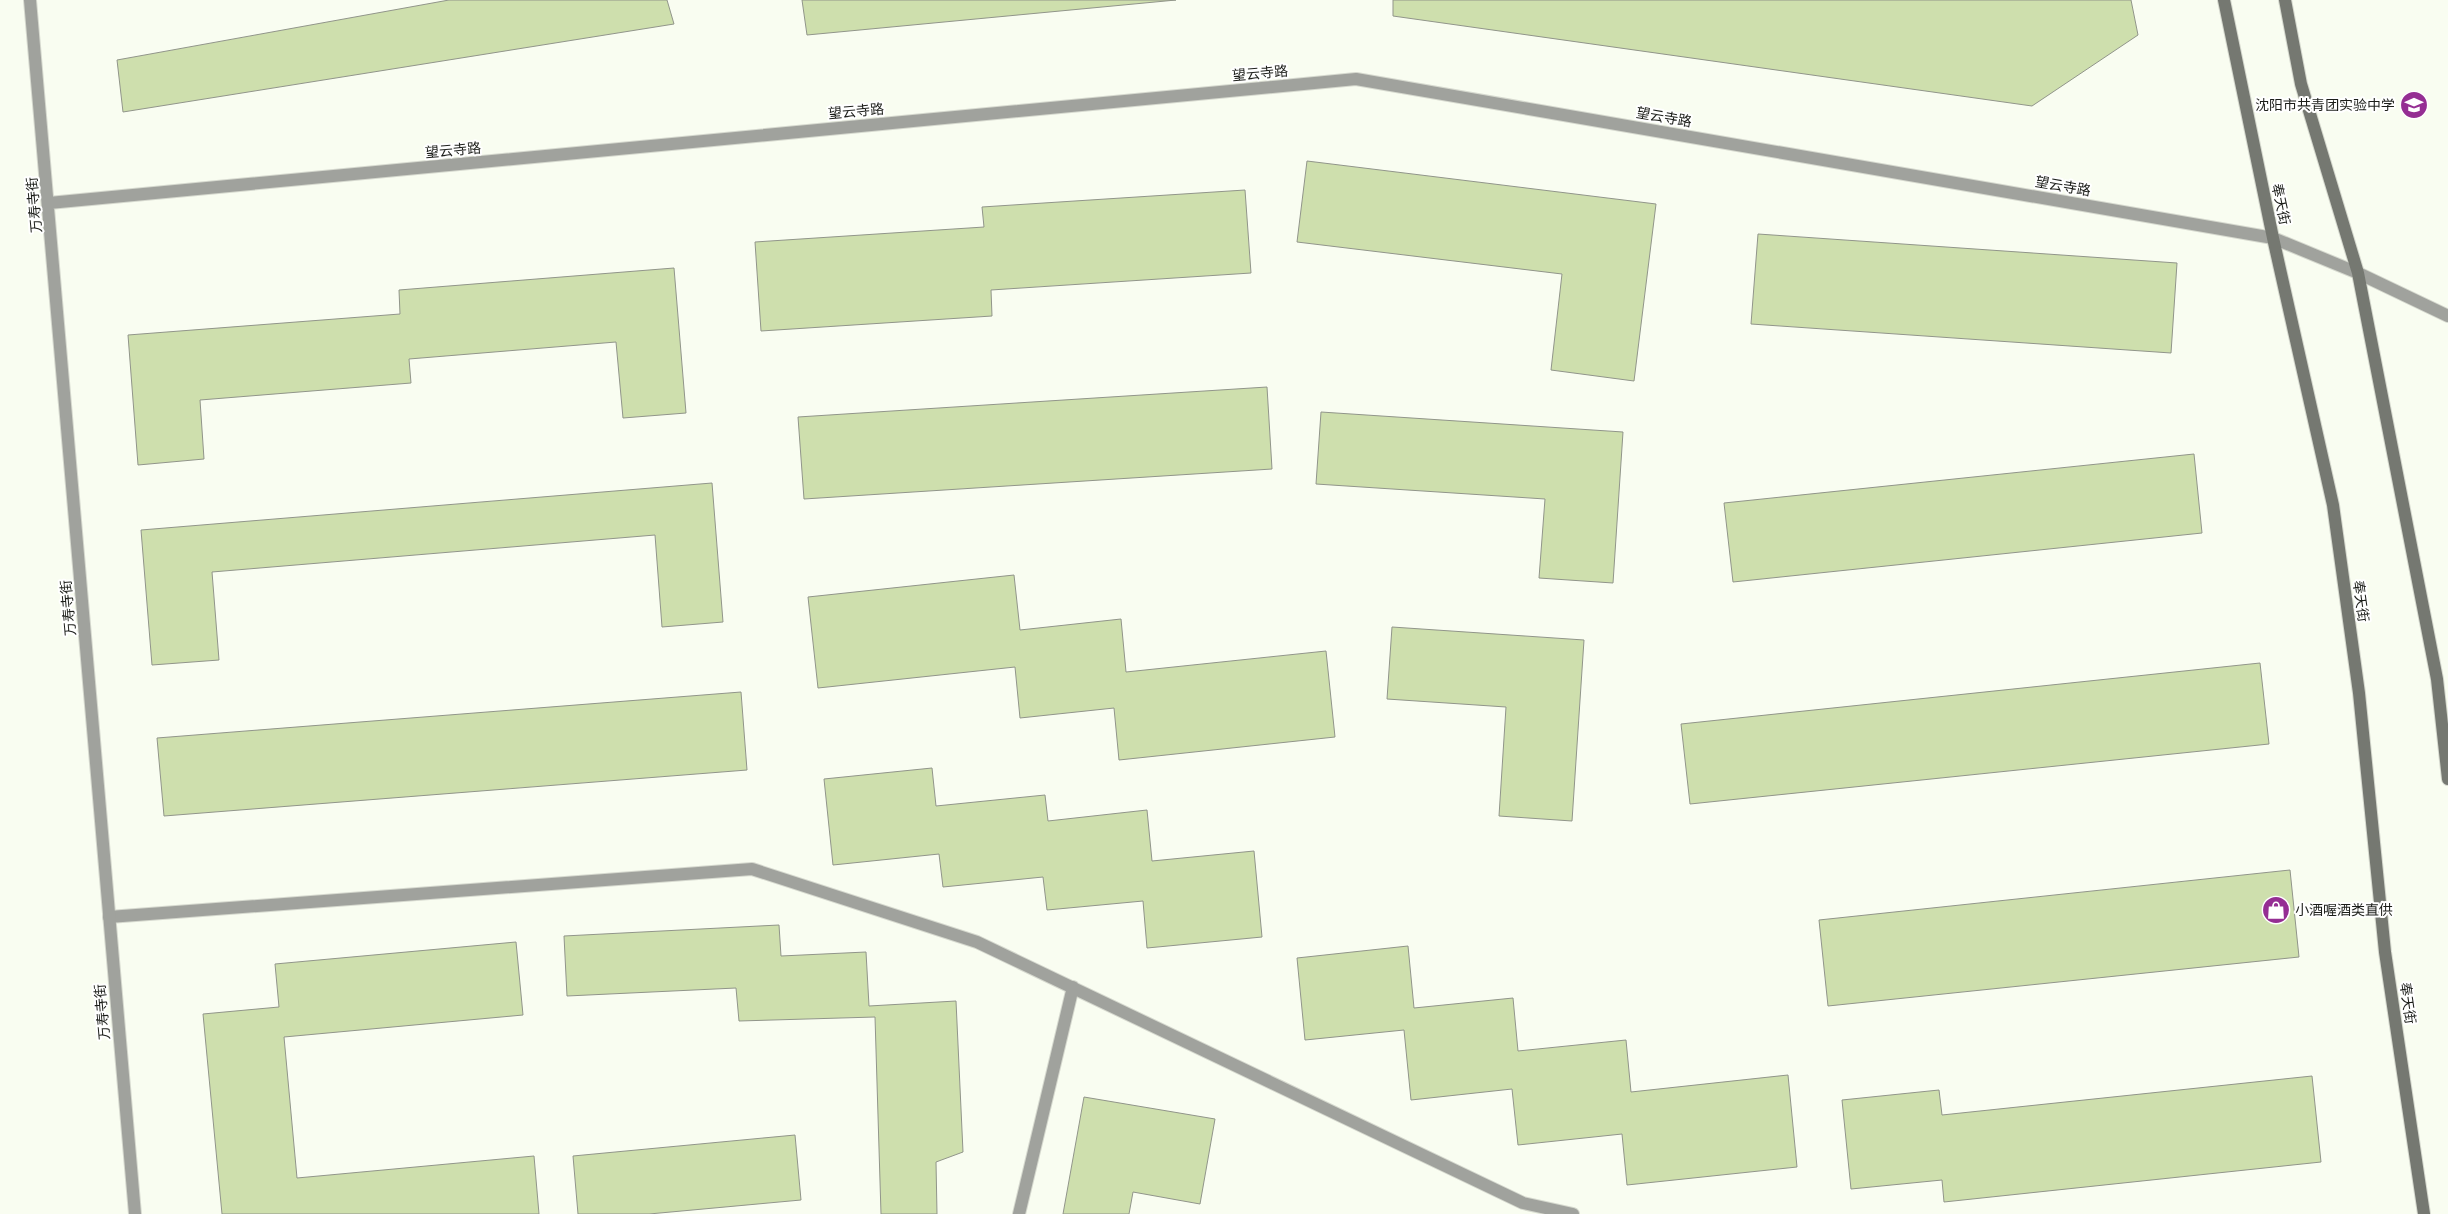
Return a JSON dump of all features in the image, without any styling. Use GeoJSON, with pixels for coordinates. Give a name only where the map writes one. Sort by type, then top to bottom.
{"type":"FeatureCollection","features":[{"type":"Feature","properties":{"kind":"main road","name":"奉天街"},"geometry":{"type":"LineString","coordinates":[[2224,0],[2273,238],[2333,505],[2359,693],[2385,952],[2424,1214]]}},
{"type":"Feature","properties":{"kind":"main road"},"geometry":{"type":"LineString","coordinates":[[2285,0],[2302,84],[2358,274],[2437,679],[2448,780]]}},
{"type":"Feature","properties":{"kind":"street","name":"万寿寺街"},"geometry":{"type":"LineString","coordinates":[[30,0],[135,1214]]}},
{"type":"Feature","properties":{"kind":"street","name":"望云寺路"},"geometry":{"type":"LineString","coordinates":[[49,203],[1356,79],[2273,238],[2358,274],[2448,316]]}},
{"type":"Feature","properties":{"kind":"street"},"geometry":{"type":"LineString","coordinates":[[109,917],[752,869],[977,942],[1523,1203],[1573,1214]]}},
{"type":"Feature","properties":{"kind":"street"},"geometry":{"type":"LineString","coordinates":[[1019,1214],[1073,987]]}},
{"type":"Feature","properties":{"kind":"building"},"geometry":{"type":"Polygon","coordinates":[[[449,0],[667,0],[674,24],[123,112],[117,60],[449,0]]]}},
{"type":"Feature","properties":{"kind":"building"},"geometry":{"type":"Polygon","coordinates":[[[802,0],[1176,0],[807,35],[802,0]]]}},
{"type":"Feature","properties":{"kind":"building"},"geometry":{"type":"Polygon","coordinates":[[[1393,0],[2131,0],[2138,35],[2032,106],[1393,16],[1393,0]]]}},
{"type":"Feature","properties":{"kind":"building"},"geometry":{"type":"Polygon","coordinates":[[[1307,161],[1656,204],[1634,381],[1551,370],[1562,274],[1297,242],[1307,161]]]}},
{"type":"Feature","properties":{"kind":"building"},"geometry":{"type":"Polygon","coordinates":[[[1245,190],[1251,273],[991,290],[992,316],[761,331],[755,242],[984,227],[982,207],[1245,190]]]}},
{"type":"Feature","properties":{"kind":"building"},"geometry":{"type":"Polygon","coordinates":[[[1758,234],[2177,263],[2171,353],[1751,324],[1758,234]]]}},
{"type":"Feature","properties":{"kind":"building"},"geometry":{"type":"Polygon","coordinates":[[[674,268],[686,413],[623,418],[616,342],[409,359],[411,383],[200,400],[204,459],[138,465],[128,335],[400,314],[399,290],[674,268]]]}},
{"type":"Feature","properties":{"kind":"building"},"geometry":{"type":"Polygon","coordinates":[[[1267,387],[1272,469],[804,499],[798,417],[1267,387]]]}},
{"type":"Feature","properties":{"kind":"building"},"geometry":{"type":"Polygon","coordinates":[[[1321,412],[1623,432],[1613,583],[1539,578],[1545,499],[1316,484],[1321,412]]]}},
{"type":"Feature","properties":{"kind":"building"},"geometry":{"type":"Polygon","coordinates":[[[2194,454],[2202,533],[1733,582],[1724,503],[2194,454]]]}},
{"type":"Feature","properties":{"kind":"building"},"geometry":{"type":"Polygon","coordinates":[[[712,483],[723,622],[662,627],[655,535],[212,572],[219,660],[152,665],[141,530],[712,483]]]}},
{"type":"Feature","properties":{"kind":"building"},"geometry":{"type":"Polygon","coordinates":[[[1014,575],[1020,630],[1121,619],[1126,672],[1326,651],[1335,737],[1119,760],[1114,708],[1020,718],[1015,667],[818,688],[808,597],[1014,575]]]}},
{"type":"Feature","properties":{"kind":"building"},"geometry":{"type":"Polygon","coordinates":[[[1392,627],[1584,640],[1572,821],[1499,816],[1506,707],[1387,699],[1392,627]]]}},
{"type":"Feature","properties":{"kind":"building"},"geometry":{"type":"Polygon","coordinates":[[[2260,663],[2269,744],[1690,804],[1681,724],[2260,663]]]}},
{"type":"Feature","properties":{"kind":"building"},"geometry":{"type":"Polygon","coordinates":[[[741,692],[747,770],[164,816],[157,738],[741,692]]]}},
{"type":"Feature","properties":{"kind":"building"},"geometry":{"type":"Polygon","coordinates":[[[932,768],[936,806],[1045,795],[1048,821],[1147,810],[1152,861],[1254,851],[1262,937],[1147,948],[1143,901],[1047,910],[1043,877],[943,887],[939,854],[833,865],[824,779],[932,768]]]}},
{"type":"Feature","properties":{"kind":"building"},"geometry":{"type":"Polygon","coordinates":[[[2290,870],[2299,957],[1828,1006],[1819,920],[2290,870]]]}},
{"type":"Feature","properties":{"kind":"building"},"geometry":{"type":"Polygon","coordinates":[[[779,925],[781,956],[866,952],[869,1006],[956,1001],[963,1152],[936,1162],[937,1214],[881,1214],[875,1017],[739,1021],[736,988],[567,996],[564,936],[779,925]]]}},
{"type":"Feature","properties":{"kind":"building"},"geometry":{"type":"Polygon","coordinates":[[[516,942],[523,1015],[284,1037],[297,1178],[534,1156],[539,1214],[222,1214],[203,1014],[279,1007],[275,964],[516,942]]]}},
{"type":"Feature","properties":{"kind":"building"},"geometry":{"type":"Polygon","coordinates":[[[1408,946],[1414,1008],[1513,998],[1518,1051],[1626,1040],[1631,1092],[1788,1075],[1797,1167],[1627,1185],[1622,1134],[1518,1145],[1512,1089],[1411,1100],[1404,1030],[1305,1040],[1297,958],[1408,946]]]}},
{"type":"Feature","properties":{"kind":"building"},"geometry":{"type":"Polygon","coordinates":[[[2312,1076],[2321,1162],[1944,1202],[1942,1180],[1851,1189],[1842,1100],[1939,1090],[1942,1115],[2312,1076]]]}},
{"type":"Feature","properties":{"kind":"building"},"geometry":{"type":"Polygon","coordinates":[[[1084,1097],[1215,1119],[1200,1204],[1133,1192],[1129,1214],[1063,1214],[1084,1097]]]}},
{"type":"Feature","properties":{"kind":"building"},"geometry":{"type":"Polygon","coordinates":[[[795,1135],[801,1200],[649,1214],[578,1214],[573,1156],[795,1135]]]}},
{"type":"Feature","properties":{"kind":"place","name":"沈阳市共青团实验中学"},"geometry":{"type":"Point","coordinates":[2414,105]}},
{"type":"Feature","properties":{"kind":"place","name":"小酒喔酒类直供"},"geometry":{"type":"Point","coordinates":[2276,910]}}]}
